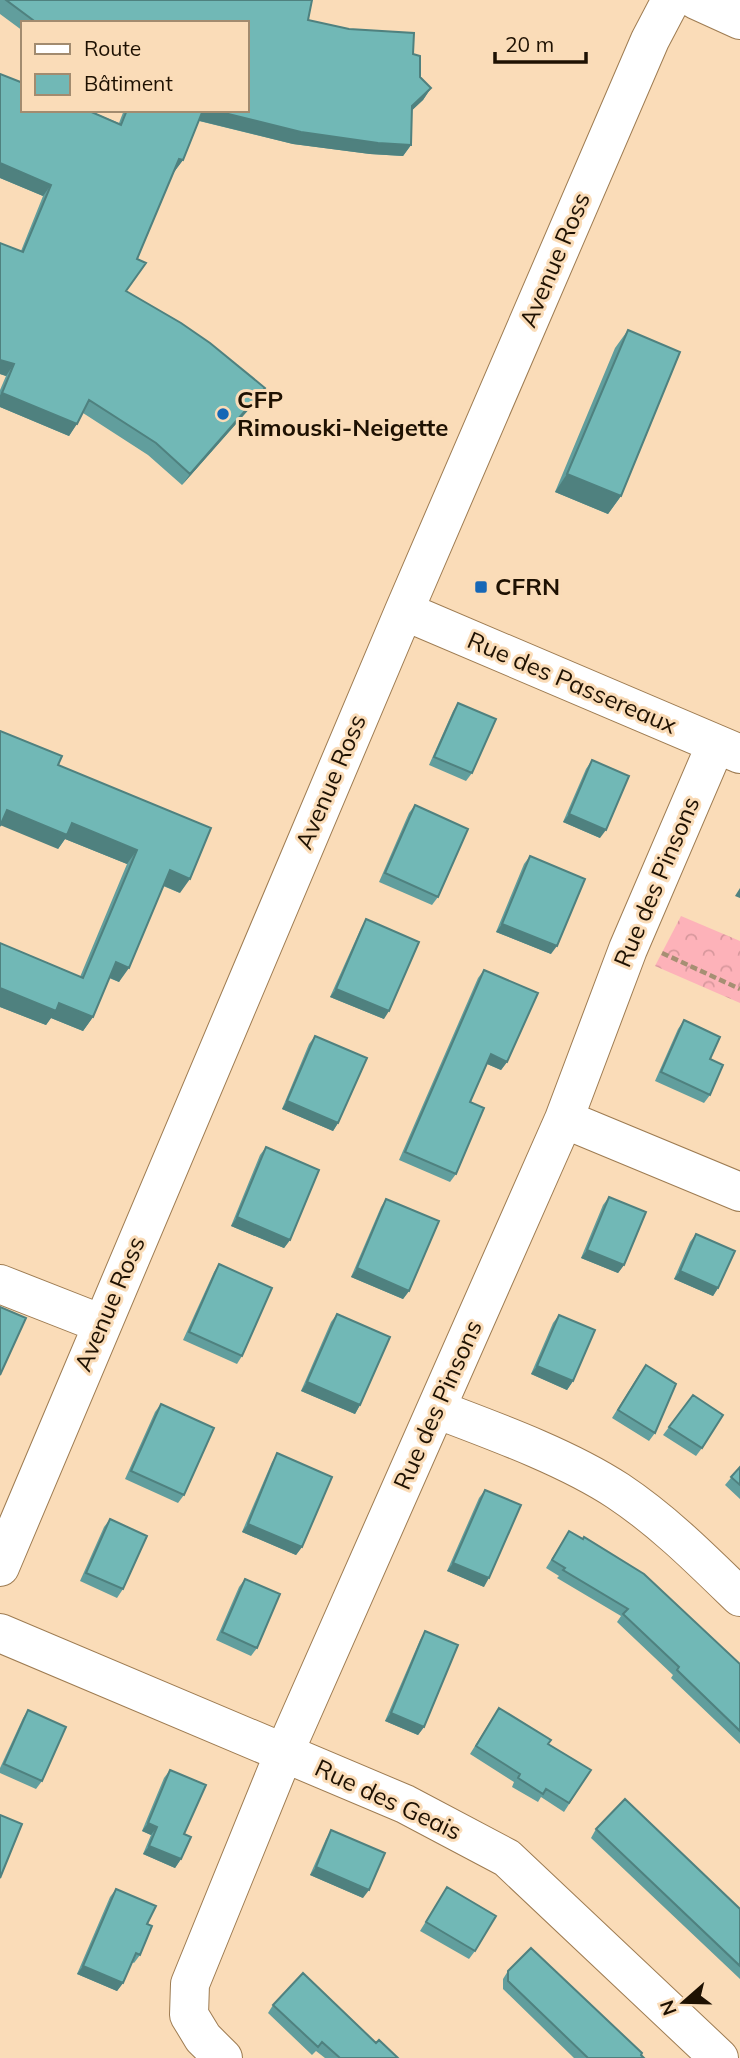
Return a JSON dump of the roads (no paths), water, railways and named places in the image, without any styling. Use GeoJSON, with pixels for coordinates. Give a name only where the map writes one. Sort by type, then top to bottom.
{"type":"FeatureCollection","features":[{"type":"Feature","properties":{"kind":"street","name":"Avenue Ross"},"geometry":{"type":"LineString","coordinates":[[0,1567],[404,611],[650,40],[671,0]]}},
{"type":"Feature","properties":{"kind":"street"},"geometry":{"type":"LineString","coordinates":[[696,0],[740,20]]}},
{"type":"Feature","properties":{"kind":"street","name":"Rue des Passereaux"},"geometry":{"type":"LineString","coordinates":[[404,611],[728,749]]}},
{"type":"Feature","properties":{"kind":"street","name":"Rue des Pinsons"},"geometry":{"type":"LineString","coordinates":[[223,2058],[203,2038],[189,2015],[190,1984],[284,1753],[564,1119],[628,949],[728,749]]}},
{"type":"Feature","properties":{"kind":"street"},"geometry":{"type":"LineString","coordinates":[[564,1119],[740,1192]]}},
{"type":"Feature","properties":{"kind":"street"},"geometry":{"type":"LineString","coordinates":[[0,1284],[102,1324]]}},
{"type":"Feature","properties":{"kind":"street"},"geometry":{"type":"LineString","coordinates":[[436,1409],[552,1456],[617,1490],[686,1544],[740,1597]]}},
{"type":"Feature","properties":{"kind":"street","name":"Rue des Geais"},"geometry":{"type":"LineString","coordinates":[[0,1633],[405,1804],[507,1858],[719,2058]]}},
{"type":"Feature","properties":{"kind":"place","name":"CFP Rimouski-Neigette"},"geometry":{"type":"Point","coordinates":[223,414]}},
{"type":"Feature","properties":{"kind":"place","name":"CFRN"},"geometry":{"type":"Point","coordinates":[481,587]}}]}
